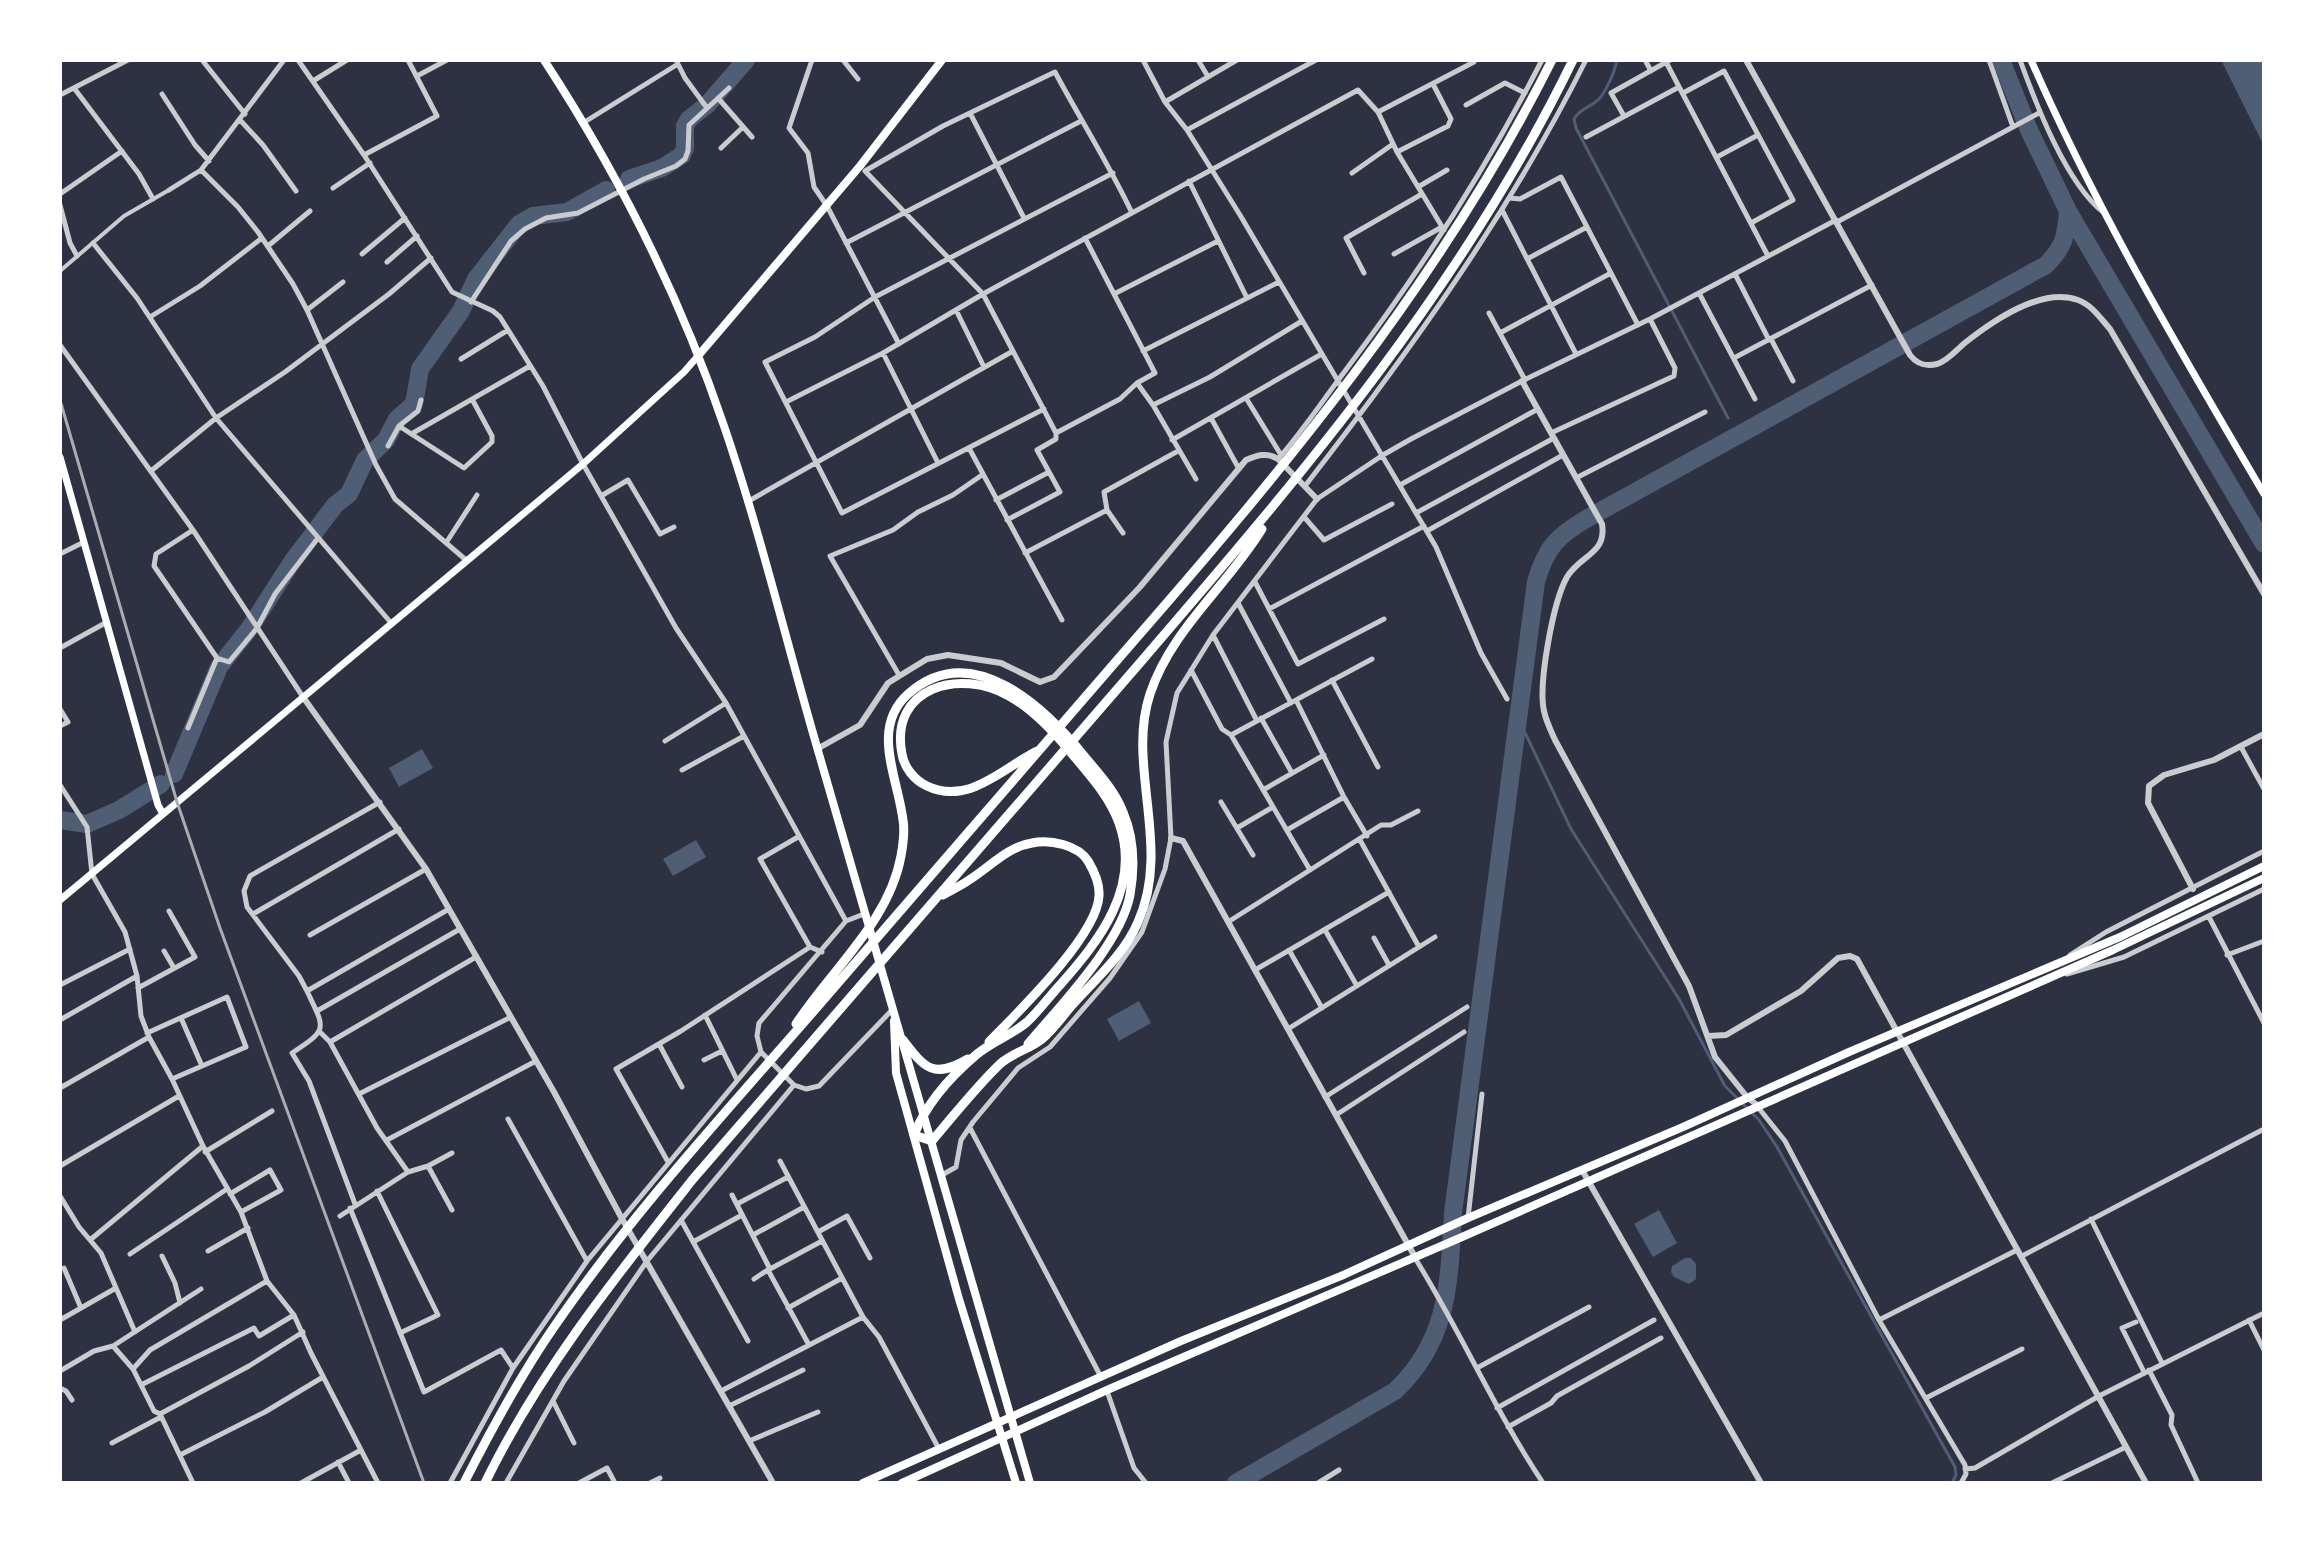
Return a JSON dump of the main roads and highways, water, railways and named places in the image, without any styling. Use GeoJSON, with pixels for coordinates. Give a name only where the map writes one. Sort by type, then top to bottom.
{"type":"FeatureCollection","features":[{"type":"Feature","properties":{"kind":"highway"},"geometry":{"type":"LineString","coordinates":[[464,1483],[509,1398],[568,1307],[678,1167],[1041,749],[1271,479],[1360,367],[1431,267],[1479,191],[1552,60]]}},
{"type":"Feature","properties":{"kind":"highway"},"geometry":{"type":"LineString","coordinates":[[937,899],[1012,850],[1032,843],[1051,842],[1070,847],[1085,857],[1095,875],[1100,895],[1094,915],[1065,959],[924,1110],[914,1135],[932,1141],[1002,1061],[1042,1039],[1108,965],[1139,922],[1149,882],[1152,852],[1142,755],[1150,695],[1165,662],[1185,629],[1248,551],[1286,490],[1371,384],[1452,270],[1526,148],[1573,60]]}},
{"type":"Feature","properties":{"kind":"highway"},"geometry":{"type":"LineString","coordinates":[[485,1483],[523,1413],[609,1285],[693,1179],[1276,505]]}},
{"type":"Feature","properties":{"kind":"highway"},"geometry":{"type":"LineString","coordinates":[[777,1054],[813,999],[874,922],[891,891],[901,856],[904,823],[888,751],[892,716],[907,695],[937,676],[975,675],[1002,682],[1025,697],[1067,734],[1108,785],[1122,809],[1133,853],[1129,900],[1120,925],[1088,971],[1022,1052]]}},
{"type":"Feature","properties":{"kind":"highway"},"geometry":{"type":"LineString","coordinates":[[903,1040],[922,1064],[933,1070],[953,1067],[1027,1022],[1093,949],[1120,895],[1125,850],[1120,824],[1097,784],[1060,740],[1009,696],[967,683],[946,684],[927,691],[901,722],[903,760],[913,776],[941,791],[977,787],[999,776],[1012,763],[1041,749]]}},
{"type":"Feature","properties":{"kind":"main road"},"geometry":{"type":"LineString","coordinates":[[544,60],[623,190],[675,299],[724,428],[1030,1483]]}},
{"type":"Feature","properties":{"kind":"main road"},"geometry":{"type":"LineString","coordinates":[[60,900],[583,464],[684,372],[862,169],[942,60]]}},
{"type":"Feature","properties":{"kind":"main road"},"geometry":{"type":"LineString","coordinates":[[2031,60],[2052,108],[2149,295],[2264,494]]}},
{"type":"Feature","properties":{"kind":"main road"},"geometry":{"type":"LineString","coordinates":[[60,457],[163,814]]}},
{"type":"Feature","properties":{"kind":"main road"},"geometry":{"type":"LineString","coordinates":[[863,1483],[1101,1377],[1341,1276],[1468,1218],[2120,937],[2264,866]]}},
{"type":"Feature","properties":{"kind":"main road"},"geometry":{"type":"LineString","coordinates":[[902,1483],[1107,1390],[1905,1042],[2206,908],[2264,878]]}},
{"type":"Feature","properties":{"kind":"main road"},"geometry":{"type":"LineString","coordinates":[[893,1008],[896,1073],[1016,1483]]}},
{"type":"Feature","properties":{"kind":"water"},"geometry":{"type":"Polygon","coordinates":[[[2221,60],[2264,60],[2264,146],[2221,60]]]}},
{"type":"Feature","properties":{"kind":"water"},"geometry":{"type":"Polygon","coordinates":[[[422,749],[433,768],[399,787],[389,768],[422,749]]]}},
{"type":"Feature","properties":{"kind":"water"},"geometry":{"type":"Polygon","coordinates":[[[696,840],[706,857],[673,876],[663,859],[696,840]]]}},
{"type":"Feature","properties":{"kind":"water"},"geometry":{"type":"Polygon","coordinates":[[[1139,1001],[1151,1023],[1119,1041],[1107,1019],[1139,1001]]]}},
{"type":"Feature","properties":{"kind":"water"},"geometry":{"type":"Polygon","coordinates":[[[1659,1210],[1677,1243],[1653,1257],[1634,1224],[1659,1210]]]}},
{"type":"Feature","properties":{"kind":"water"},"geometry":{"type":"Polygon","coordinates":[[[1691,1258],[1696,1264],[1696,1279],[1689,1284],[1674,1277],[1671,1272],[1672,1266],[1691,1258]]]}},
{"type":"Feature","properties":{"kind":"waterway"},"geometry":{"type":"LineString","coordinates":[[629,179],[662,168],[682,155],[685,126],[689,119],[707,105],[746,60]]}},
{"type":"Feature","properties":{"kind":"waterway"},"geometry":{"type":"LineString","coordinates":[[1617,60],[1600,98],[1574,119],[1576,128],[1728,418]]}},
{"type":"Feature","properties":{"kind":"waterway"},"geometry":{"type":"LineString","coordinates":[[2001,60],[2029,130],[2068,211],[2264,544]]}},
{"type":"Feature","properties":{"kind":"waterway"},"geometry":{"type":"LineString","coordinates":[[174,774],[219,667],[249,629],[292,562],[335,505],[349,494],[365,460],[386,440],[397,419],[414,404],[420,369],[461,311],[476,279],[519,224],[533,216],[567,212],[606,190]]}},
{"type":"Feature","properties":{"kind":"waterway"},"geometry":{"type":"LineString","coordinates":[[1236,1483],[1395,1391],[1413,1372],[1436,1331],[1447,1287],[1453,1213],[1536,582],[1549,551],[1568,531],[1588,518],[2046,265],[2063,241],[2068,211]]}},
{"type":"Feature","properties":{"kind":"waterway"},"geometry":{"type":"LineString","coordinates":[[1518,718],[1571,829],[1679,999],[1725,1086],[1759,1120],[1777,1147],[1955,1467],[1956,1475],[1952,1483]]}},
{"type":"Feature","properties":{"kind":"waterway"},"geometry":{"type":"LineString","coordinates":[[60,820],[87,824],[119,810],[161,784]]}},
{"type":"Feature","properties":{"kind":"railway"},"geometry":{"type":"LineString","coordinates":[[60,400],[177,802],[220,928],[424,1483]]}}]}
